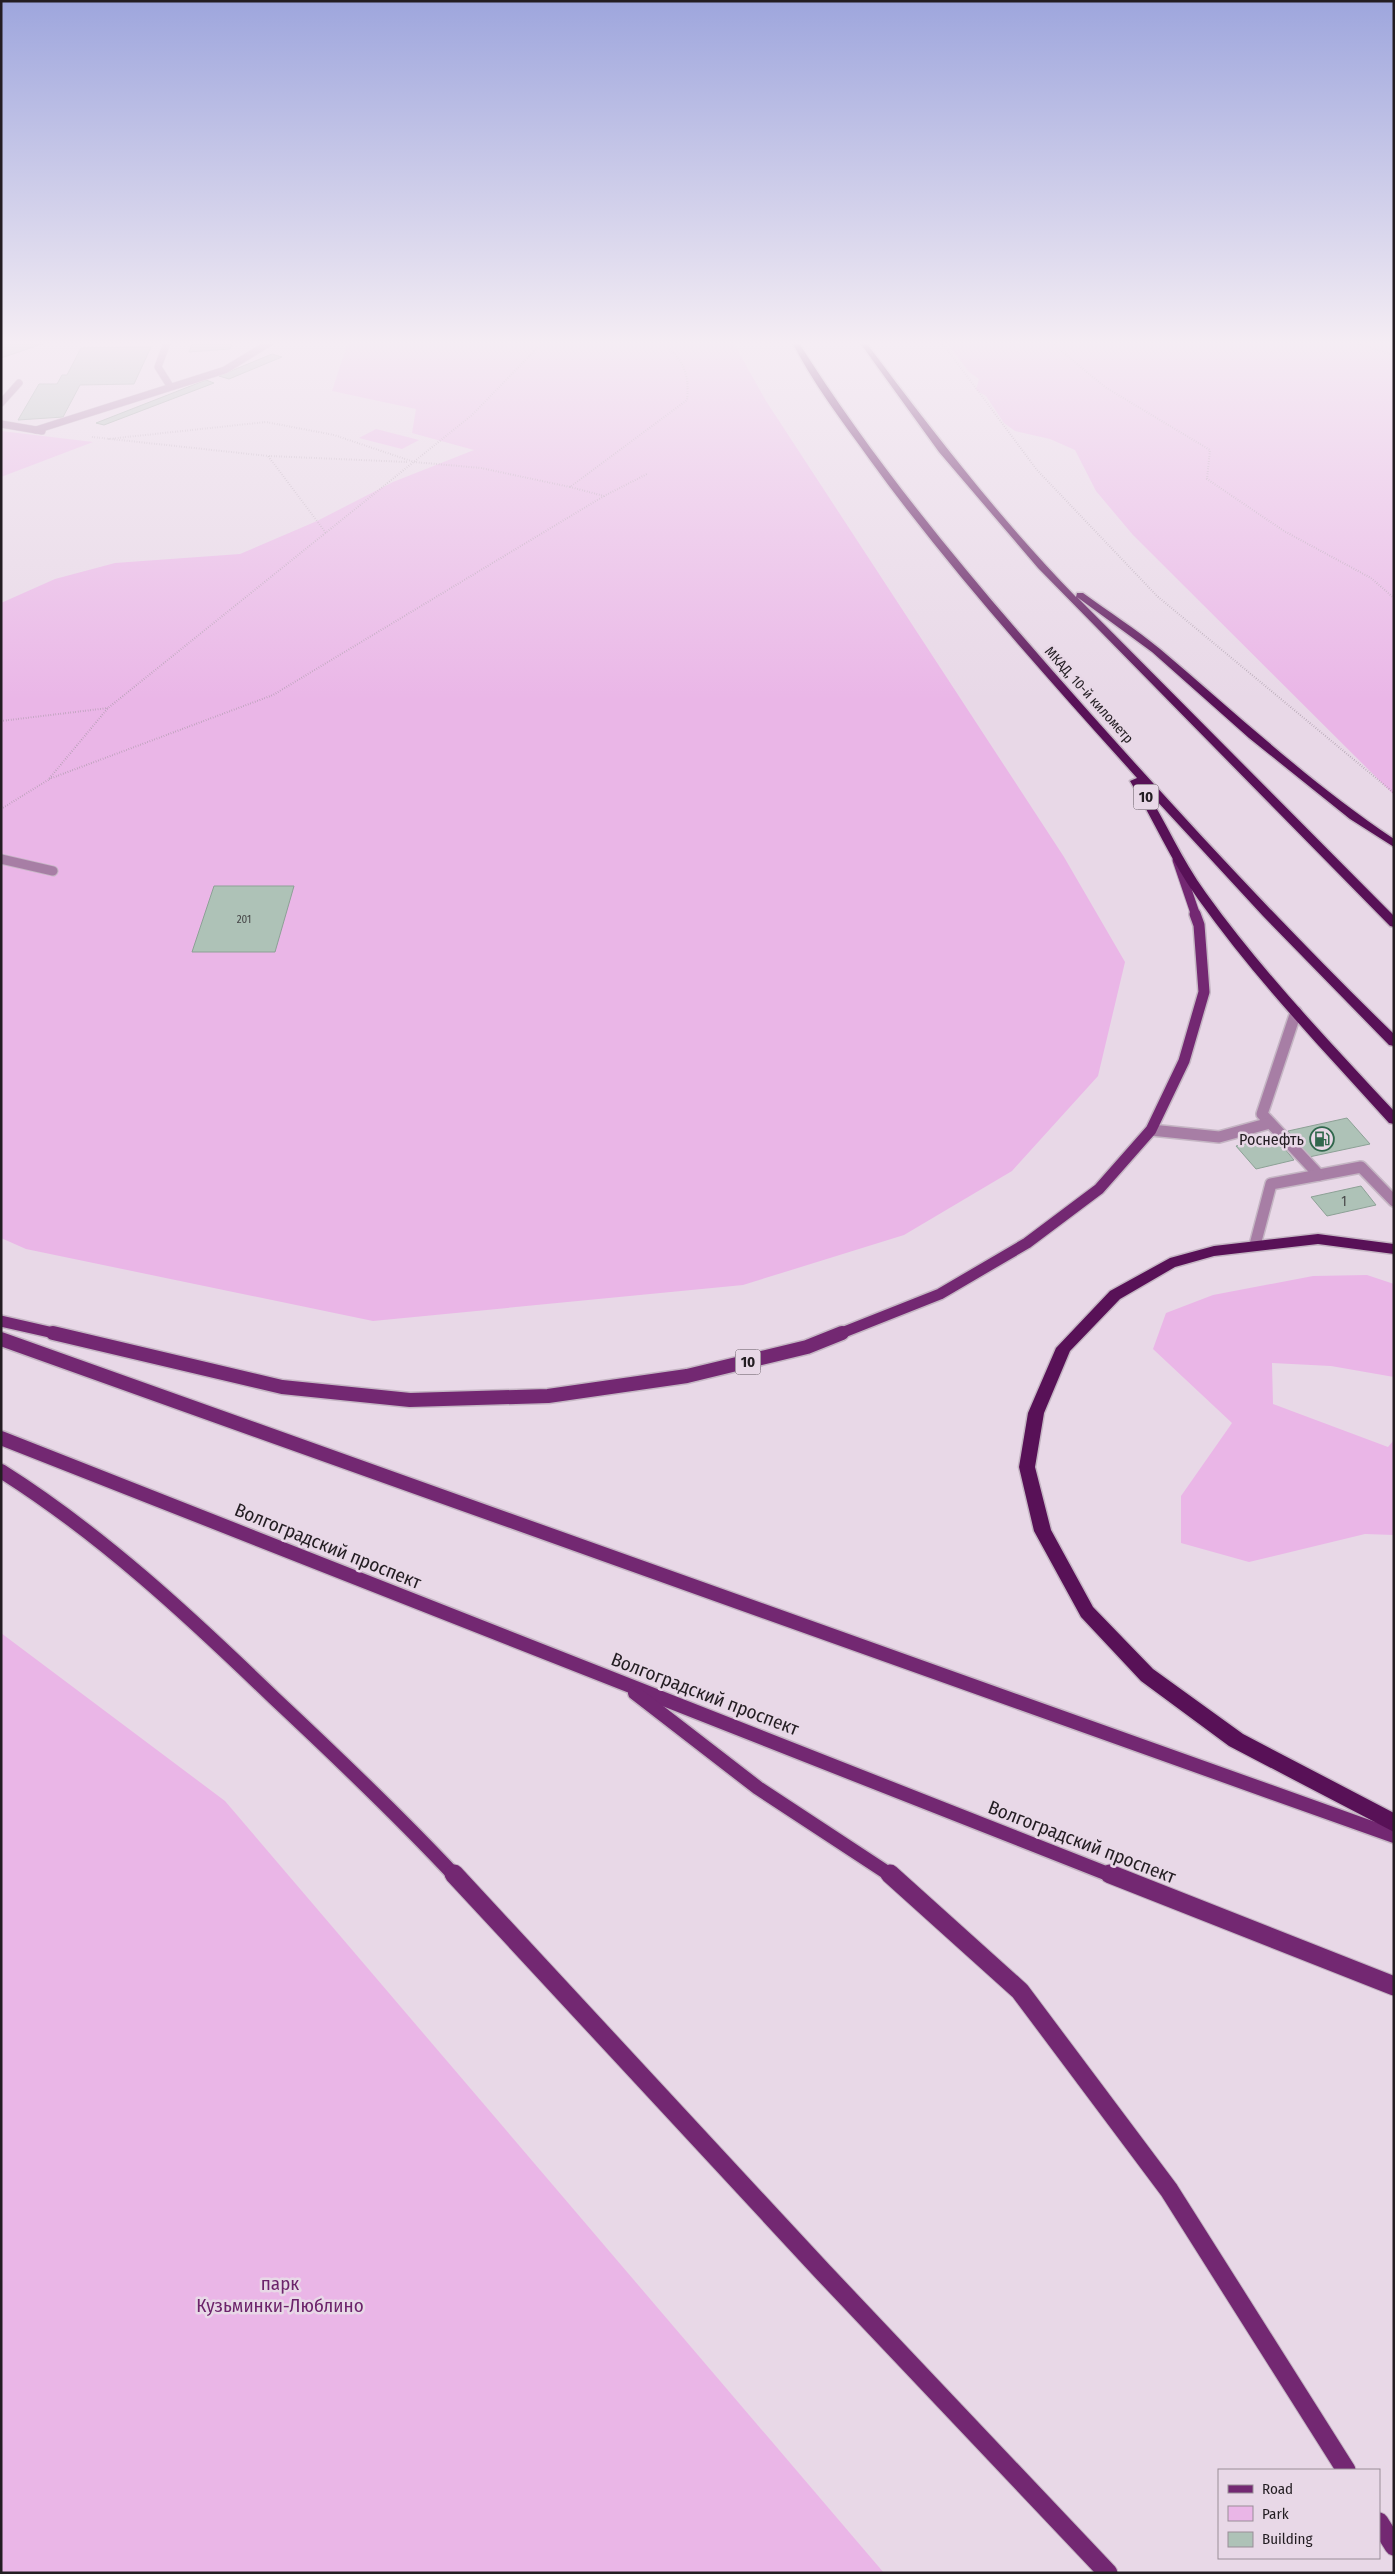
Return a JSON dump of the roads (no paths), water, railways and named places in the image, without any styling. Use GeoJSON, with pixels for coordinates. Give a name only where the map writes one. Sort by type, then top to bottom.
{"type":"FeatureCollection","features":[{"type":"Feature","properties":{"kind":"highway","name":"МКАД, 10-й километр"},"geometry":{"type":"LineString","coordinates":[[873,460],[962,575],[1106,738],[1312,962],[1394,1042]]}},
{"type":"Feature","properties":{"kind":"highway"},"geometry":{"type":"LineString","coordinates":[[951,460],[1041,566],[1394,923]]}},
{"type":"Feature","properties":{"kind":"highway"},"geometry":{"type":"LineString","coordinates":[[1041,566],[1155,650],[1253,736],[1354,817],[1394,844]]}},
{"type":"Feature","properties":{"kind":"highway","name":"10"},"geometry":{"type":"LineString","coordinates":[[1106,738],[1146,798],[1177,860]]}},
{"type":"Feature","properties":{"kind":"highway"},"geometry":{"type":"LineString","coordinates":[[1177,860],[1236,940],[1296,1012],[1394,1120]]}},
{"type":"Feature","properties":{"kind":"highway"},"geometry":{"type":"LineString","coordinates":[[1394,1249],[1318,1239],[1214,1251],[1170,1263],[1116,1295],[1064,1348],[1036,1413],[1027,1467],[1043,1531],[1087,1612],[1147,1675],[1236,1740],[1394,1823]]}},
{"type":"Feature","properties":{"kind":"main road","name":"10"},"geometry":{"type":"LineString","coordinates":[[1,1321],[282,1387],[410,1400],[548,1396],[688,1376],[807,1347],[940,1294],[1027,1243],[1099,1189],[1151,1130],[1184,1061],[1204,992],[1199,925],[1177,860]]}},
{"type":"Feature","properties":{"kind":"main road"},"geometry":{"type":"LineString","coordinates":[[1,1339],[1394,1836]]}},
{"type":"Feature","properties":{"kind":"main road","name":"Волгоградский проспект"},"geometry":{"type":"LineString","coordinates":[[1,1438],[1394,1986]]}},
{"type":"Feature","properties":{"kind":"main road"},"geometry":{"type":"LineString","coordinates":[[1,1471],[47,1500],[179,1607],[407,1824],[823,2272],[1108,2573]]}},
{"type":"Feature","properties":{"kind":"main road"},"geometry":{"type":"LineString","coordinates":[[623,1684],[758,1788],[890,1874],[1020,1991],[1170,2190],[1345,2469]]}},
{"type":"Feature","properties":{"kind":"main road"},"geometry":{"type":"LineString","coordinates":[[1380,2524],[1394,2546]]}},
{"type":"Feature","properties":{"kind":"lane"},"geometry":{"type":"LineString","coordinates":[[1,859],[53,871]]}},
{"type":"Feature","properties":{"kind":"lane"},"geometry":{"type":"LineString","coordinates":[[1296,1012],[1262,1114],[1319,1175]]}},
{"type":"Feature","properties":{"kind":"lane"},"geometry":{"type":"LineString","coordinates":[[1151,1130],[1219,1137],[1270,1123]]}},
{"type":"Feature","properties":{"kind":"lane"},"geometry":{"type":"LineString","coordinates":[[1255,1245],[1271,1184],[1362,1167],[1394,1202]]}},
{"type":"Feature","properties":{"kind":"place","name":"Роснефть"},"geometry":{"type":"Point","coordinates":[1322,1139]}},
{"type":"Feature","properties":{"kind":"park label","name":"парк Кузьминки-Люблино"},"geometry":{"type":"Point","coordinates":[280,2294]}}]}
